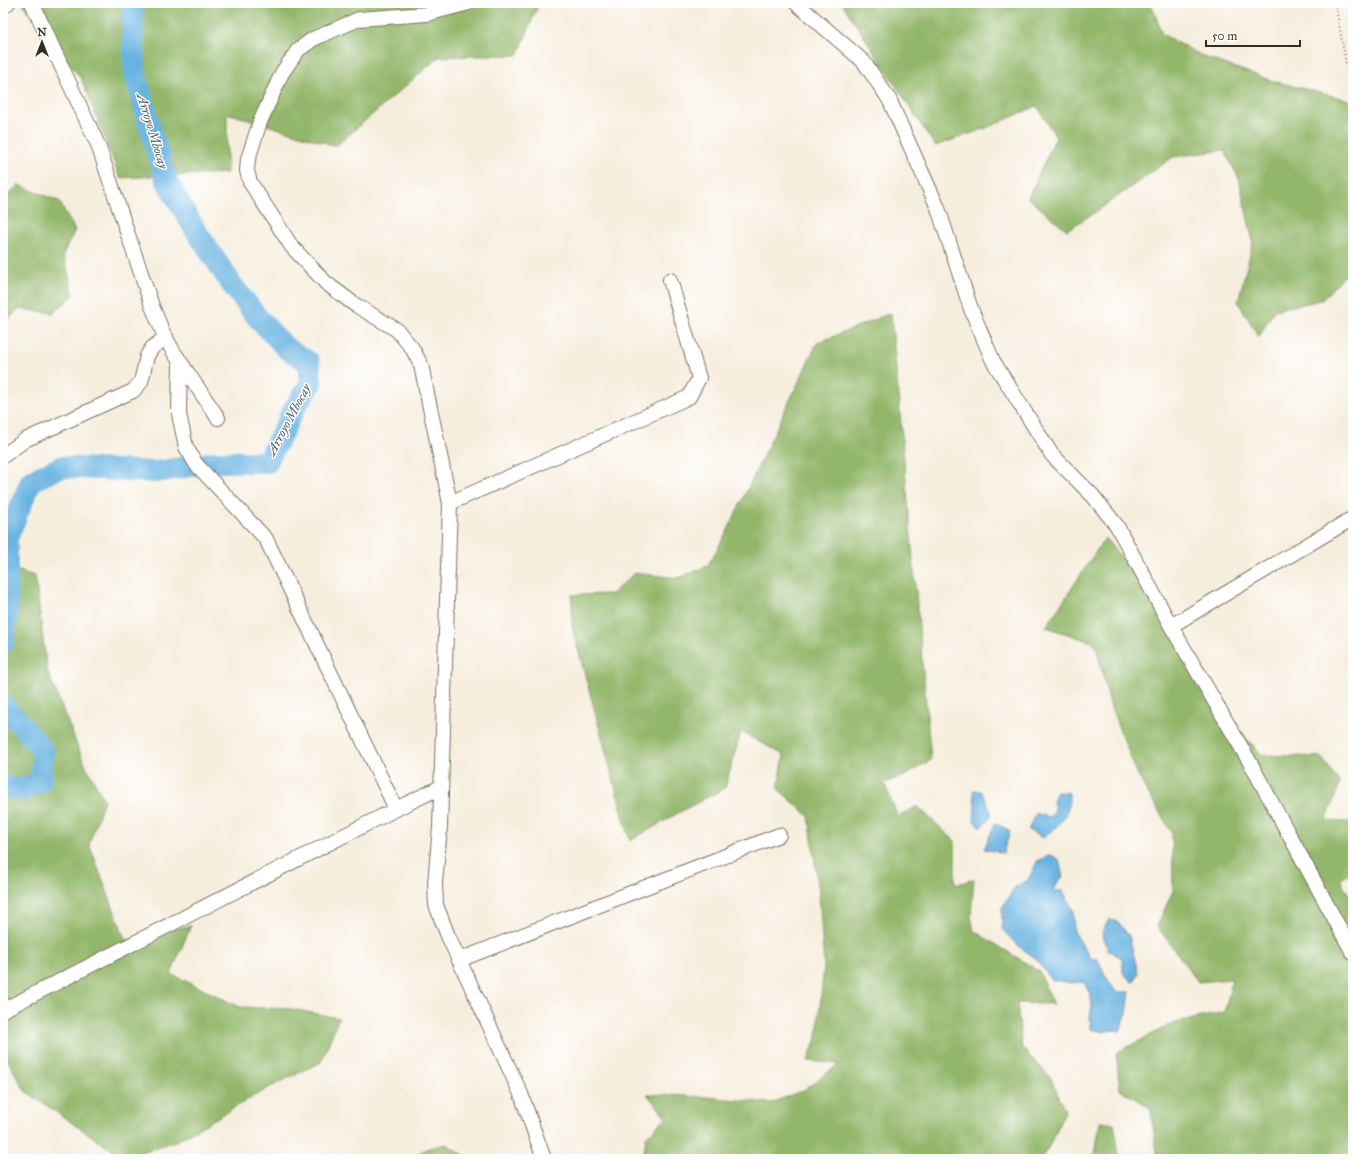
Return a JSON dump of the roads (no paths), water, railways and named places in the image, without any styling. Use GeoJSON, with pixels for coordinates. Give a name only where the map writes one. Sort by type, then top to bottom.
{"type":"FeatureCollection","features":[{"type":"Feature","properties":{"kind":"street"},"geometry":{"type":"LineString","coordinates":[[3,8],[8,3]]}},
{"type":"Feature","properties":{"kind":"street"},"geometry":{"type":"LineString","coordinates":[[32,3],[98,145],[152,306],[166,337],[180,361],[218,418]]}},
{"type":"Feature","properties":{"kind":"street"},"geometry":{"type":"LineString","coordinates":[[468,3],[427,14],[360,19],[313,39],[298,50],[282,73],[260,122],[248,159],[247,171],[250,182],[292,247],[326,282],[354,304],[396,330],[412,348],[421,365],[450,503],[440,787],[440,826],[435,883],[436,905],[459,960],[521,1094],[544,1159]]}},
{"type":"Feature","properties":{"kind":"street"},"geometry":{"type":"LineString","coordinates":[[796,3],[864,62],[889,99],[938,208],[971,310],[993,361],[1052,455],[1093,496],[1117,526],[1171,626],[1252,766],[1353,953]]}},
{"type":"Feature","properties":{"kind":"street"},"geometry":{"type":"LineString","coordinates":[[450,503],[689,397],[699,378],[670,280]]}},
{"type":"Feature","properties":{"kind":"street"},"geometry":{"type":"LineString","coordinates":[[3,456],[25,440],[133,391],[141,382],[147,356],[152,348],[166,337]]}},
{"type":"Feature","properties":{"kind":"street"},"geometry":{"type":"LineString","coordinates":[[180,361],[179,414],[186,447],[196,464],[266,539],[396,809]]}},
{"type":"Feature","properties":{"kind":"street"},"geometry":{"type":"LineString","coordinates":[[1171,626],[1353,518]]}},
{"type":"Feature","properties":{"kind":"street"},"geometry":{"type":"LineString","coordinates":[[3,1010],[440,787]]}},
{"type":"Feature","properties":{"kind":"street"},"geometry":{"type":"LineString","coordinates":[[459,960],[780,835]]}},
{"type":"Feature","properties":{"kind":"water"},"geometry":{"type":"Polygon","coordinates":[[[973,790],[981,791],[992,814],[981,828],[974,821],[975,806],[973,790]]]}},
{"type":"Feature","properties":{"kind":"water"},"geometry":{"type":"Polygon","coordinates":[[[1057,792],[1069,793],[1068,809],[1063,819],[1044,838],[1028,830],[1036,813],[1049,817],[1055,812],[1053,800],[1057,792]]]}},
{"type":"Feature","properties":{"kind":"water"},"geometry":{"type":"Polygon","coordinates":[[[995,824],[1010,832],[1003,853],[984,849],[995,824]]]}},
{"type":"Feature","properties":{"kind":"water"},"geometry":{"type":"Polygon","coordinates":[[[1052,855],[1059,860],[1063,877],[1058,881],[1054,891],[1063,891],[1073,910],[1074,931],[1090,958],[1098,959],[1105,975],[1116,992],[1130,992],[1127,1013],[1120,1031],[1111,1030],[1104,1032],[1091,1029],[1090,1017],[1092,1005],[1090,994],[1084,982],[1070,983],[1052,980],[1035,958],[1016,944],[1002,929],[1002,908],[1015,887],[1028,880],[1038,860],[1052,855]]]}},
{"type":"Feature","properties":{"kind":"water"},"geometry":{"type":"Polygon","coordinates":[[[1109,919],[1119,923],[1129,936],[1138,973],[1133,983],[1123,973],[1122,958],[1109,951],[1102,933],[1109,919]]]}},
{"type":"Feature","properties":{"kind":"waterway","name":"Arroyo Mbocay"},"geometry":{"type":"LineString","coordinates":[[3,642],[7,612],[7,538],[31,481],[61,467],[156,472],[215,462],[267,462],[294,409],[311,383],[309,362],[287,349],[258,318],[232,285],[196,231],[167,182],[135,74],[132,17],[134,3]]}},
{"type":"Feature","properties":{"kind":"waterway","name":"Arroyo Mbocay"},"geometry":{"type":"LineString","coordinates":[[3,705],[43,750],[41,781],[18,791],[3,785]]}}]}
